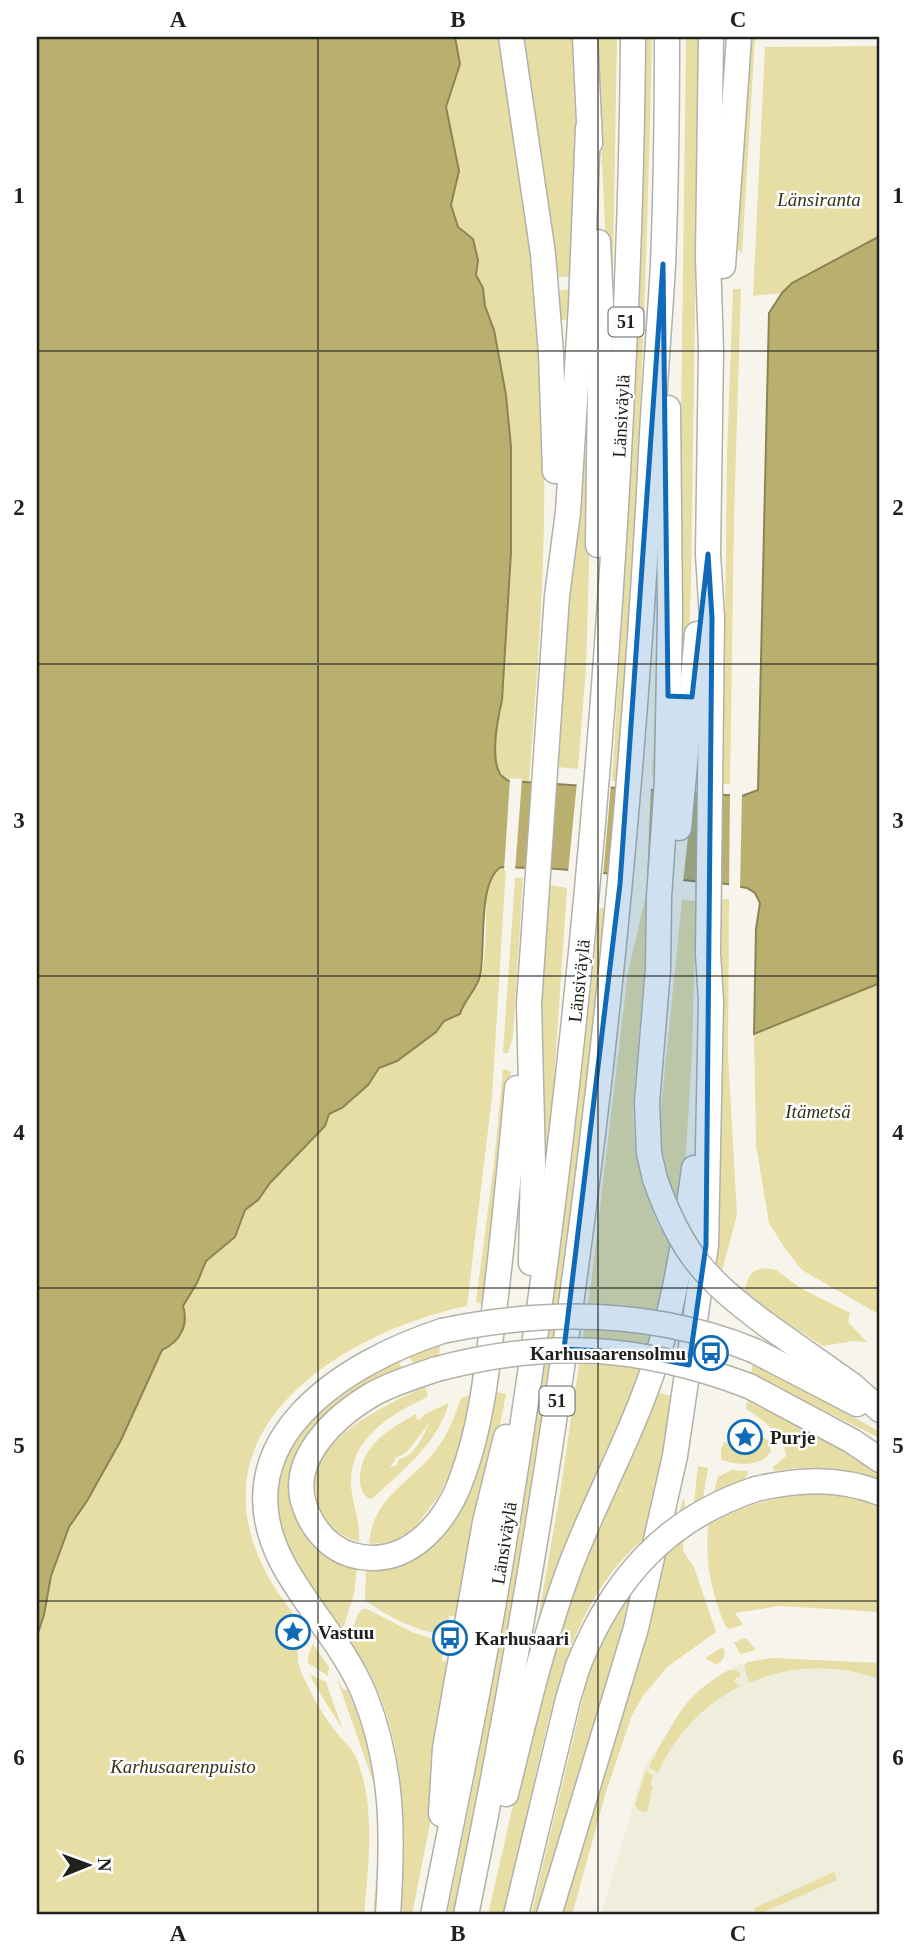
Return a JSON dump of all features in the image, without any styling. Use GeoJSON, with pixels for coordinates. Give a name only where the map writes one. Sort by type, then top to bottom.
{"type":"FeatureCollection","features":[{"type":"Feature","properties":{"kind":"highway"},"geometry":{"type":"LineString","coordinates":[[511,37],[543,254],[555,439],[557,596]]}},
{"type":"Feature","properties":{"kind":"highway"},"geometry":{"type":"LineString","coordinates":[[584,37],[601,304],[596,729],[598,780]]}},
{"type":"Feature","properties":{"kind":"highway","name":"Länsiväylä"},"geometry":{"type":"LineString","coordinates":[[435,1908],[476,1705],[517,1462],[564,1122],[590,881],[629,259],[633,37]]}},
{"type":"Feature","properties":{"kind":"highway","name":"Länsiväylä"},"geometry":{"type":"LineString","coordinates":[[466,1915],[505,1714],[555,1416],[599,1086],[620,884],[642,618],[663,264],[667,37]]}},
{"type":"Feature","properties":{"kind":"highway"},"geometry":{"type":"LineString","coordinates":[[549,1915],[633,1640],[675,1456],[706,1245],[711,1001],[708,954],[712,618],[708,554],[711,350],[708,258],[711,37]]}},
{"type":"Feature","properties":{"kind":"highway"},"geometry":{"type":"LineString","coordinates":[[711,350],[724,257],[739,37]]}},
{"type":"Feature","properties":{"kind":"highway"},"geometry":{"type":"LineString","coordinates":[[435,1908],[436,1847],[445,1748],[485,1522],[509,1423],[530,1287],[533,1163],[529,1004],[557,596],[568,512],[581,305],[588,128]]}},
{"type":"Feature","properties":{"kind":"highway"},"geometry":{"type":"LineString","coordinates":[[663,264],[676,780]]}},
{"type":"Feature","properties":{"kind":"highway"},"geometry":{"type":"LineString","coordinates":[[708,554],[676,780],[658,969],[647,1103],[649,1153],[654,1179],[677,1234],[693,1259],[727,1294],[766,1325],[852,1385],[880,1411]]}},
{"type":"Feature","properties":{"kind":"highway"},"geometry":{"type":"LineString","coordinates":[[466,1915],[489,1859],[539,1661],[556,1607],[568,1572],[645,1394],[663,1338],[682,1251],[694,1166],[702,1000],[708,954]]}},
{"type":"Feature","properties":{"kind":"highway"},"geometry":{"type":"LineString","coordinates":[[529,1004],[522,1030],[505,1228],[488,1360],[471,1449],[463,1476],[450,1503],[436,1523],[420,1542],[407,1550],[384,1558],[355,1556],[330,1545],[318,1532],[302,1500],[302,1479],[315,1444],[330,1428],[373,1395],[399,1382],[437,1369],[512,1354],[597,1350],[677,1362],[749,1386],[880,1460]]}},
{"type":"Feature","properties":{"kind":"highway"},"geometry":{"type":"LineString","coordinates":[[388,1915],[392,1827],[388,1781],[375,1723],[355,1675],[282,1561],[266,1517],[268,1473],[275,1451],[298,1418],[328,1387],[370,1360],[411,1341],[442,1331],[525,1318],[605,1316],[709,1334],[796,1370],[845,1399],[880,1411]]}},
{"type":"Feature","properties":{"kind":"highway"},"geometry":{"type":"LineString","coordinates":[[516,1915],[578,1666],[603,1610],[638,1564],[657,1545],[697,1515],[732,1497],[756,1489],[815,1480],[851,1484],[880,1493]]}},
{"type":"Feature","properties":{"kind":"highlighted area"},"geometry":{"type":"Polygon","coordinates":[[[663,264],[668,696],[692,697],[708,554],[712,618],[706,1245],[689,1365],[622,1352],[564,1349],[620,884],[663,264]]]}},
{"type":"Feature","properties":{"kind":"shaded area"},"geometry":{"type":"Polygon","coordinates":[[[37,37],[455,37],[460,64],[446,107],[459,171],[451,205],[458,227],[473,239],[478,260],[476,275],[483,288],[485,306],[494,330],[506,395],[511,447],[511,552],[502,700],[495,748],[497,767],[500,774],[509,781],[742,796],[758,790],[769,313],[792,283],[880,236],[880,983],[754,1034],[756,929],[760,903],[755,893],[747,888],[727,884],[558,869],[501,867],[493,875],[485,901],[480,976],[460,1014],[444,1021],[436,1032],[397,1061],[379,1068],[368,1085],[342,1108],[329,1114],[325,1126],[270,1183],[258,1200],[245,1210],[235,1237],[206,1261],[183,1306],[185,1320],[182,1332],[162,1350],[121,1440],[87,1501],[69,1527],[51,1576],[37,1636],[37,37]]]}},
{"type":"Feature","properties":{"kind":"shaded area"},"geometry":{"type":"Polygon","coordinates":[[[772,1658],[880,1663],[880,1915],[601,1915],[644,1768],[688,1701],[735,1665],[772,1658]]]}},
{"type":"Feature","properties":{"kind":"green space"},"geometry":{"type":"Polygon","coordinates":[[[455,37],[499,37],[534,276],[543,404],[544,540],[529,783],[507,780],[497,765],[495,742],[502,700],[512,513],[494,330],[485,306],[483,288],[476,275],[478,260],[458,227],[451,205],[455,192],[456,153],[446,107],[460,64],[455,37]]]}},
{"type":"Feature","properties":{"kind":"green space"},"geometry":{"type":"Polygon","coordinates":[[[521,37],[572,37],[577,163],[572,277],[555,277],[521,37]]]}},
{"type":"Feature","properties":{"kind":"green space"},"geometry":{"type":"Polygon","coordinates":[[[596,37],[617,37],[613,266],[607,269],[596,37]]]}},
{"type":"Feature","properties":{"kind":"green space"},"geometry":{"type":"Polygon","coordinates":[[[645,37],[652,37],[640,409],[617,781],[612,781],[633,409],[645,37]]]}},
{"type":"Feature","properties":{"kind":"green space"},"geometry":{"type":"Polygon","coordinates":[[[686,37],[699,37],[691,585],[689,634],[677,731],[686,37]]]}},
{"type":"Feature","properties":{"kind":"green space"},"geometry":{"type":"Polygon","coordinates":[[[748,37],[755,37],[742,254],[735,250],[748,37]]]}},
{"type":"Feature","properties":{"kind":"green space","name":"Länsiranta"},"geometry":{"type":"Polygon","coordinates":[[[880,46],[880,236],[792,283],[782,293],[753,296],[765,47],[880,46]]]}},
{"type":"Feature","properties":{"kind":"green space"},"geometry":{"type":"Polygon","coordinates":[[[571,289],[570,319],[558,321],[557,291],[571,289]]]}},
{"type":"Feature","properties":{"kind":"green space"},"geometry":{"type":"Polygon","coordinates":[[[733,289],[741,289],[730,784],[723,784],[727,454],[733,289]]]}},
{"type":"Feature","properties":{"kind":"green space"},"geometry":{"type":"Polygon","coordinates":[[[581,459],[592,461],[586,668],[578,769],[557,767],[581,459]]]}},
{"type":"Feature","properties":{"kind":"green space"},"geometry":{"type":"Polygon","coordinates":[[[660,628],[656,779],[652,775],[660,628]]]}},
{"type":"Feature","properties":{"kind":"green space","name":"Karhusaarenpuisto"},"geometry":{"type":"Polygon","coordinates":[[[506,867],[492,1096],[467,1306],[388,1331],[349,1351],[312,1376],[281,1406],[259,1440],[247,1479],[250,1531],[267,1574],[294,1617],[301,1672],[322,1711],[353,1752],[363,1778],[369,1829],[364,1915],[37,1915],[37,1636],[63,1542],[122,1439],[162,1350],[173,1345],[183,1306],[206,1261],[235,1237],[245,1210],[258,1200],[270,1183],[325,1126],[328,1114],[342,1107],[368,1085],[379,1068],[397,1061],[436,1032],[444,1021],[460,1014],[482,972],[488,883],[493,872],[506,867]]]}},
{"type":"Feature","properties":{"kind":"green space"},"geometry":{"type":"Polygon","coordinates":[[[515,878],[523,878],[513,1037],[508,1053],[503,1053],[515,878]]]}},
{"type":"Feature","properties":{"kind":"green space"},"geometry":{"type":"Polygon","coordinates":[[[549,885],[567,888],[551,1126],[541,1190],[538,1032],[549,885]]]}},
{"type":"Feature","properties":{"kind":"green space"},"geometry":{"type":"Polygon","coordinates":[[[651,891],[633,1109],[635,1149],[642,1183],[659,1227],[666,1233],[672,1190],[662,1150],[660,1118],[682,900],[696,901],[692,1056],[683,1199],[654,1338],[531,1660],[560,1493],[591,1283],[628,972],[646,895],[651,891]]]}},
{"type":"Feature","properties":{"kind":"green space"},"geometry":{"type":"Polygon","coordinates":[[[722,899],[729,899],[728,1055],[737,1215],[720,1278],[715,1264],[722,1064],[722,899]]]}},
{"type":"Feature","properties":{"kind":"green space"},"geometry":{"type":"Polygon","coordinates":[[[604,907],[606,910],[577,1173],[545,1404],[482,1770],[453,1915],[447,1915],[495,1665],[537,1414],[571,1162],[599,909],[604,907]]]}},
{"type":"Feature","properties":{"kind":"green space","name":"Itämetsä"},"geometry":{"type":"Polygon","coordinates":[[[880,930],[880,1315],[802,1270],[769,1223],[756,1145],[754,1034],[792,1019],[880,930]]]}},
{"type":"Feature","properties":{"kind":"green space"},"geometry":{"type":"Polygon","coordinates":[[[503,1070],[511,1072],[505,1153],[471,1401],[457,1459],[438,1497],[414,1529],[392,1542],[369,1544],[372,1529],[383,1505],[441,1443],[461,1398],[469,1395],[483,1305],[476,1302],[503,1070]]]}},
{"type":"Feature","properties":{"kind":"green space"},"geometry":{"type":"Polygon","coordinates":[[[763,1268],[776,1270],[802,1289],[850,1313],[848,1322],[867,1342],[853,1341],[823,1346],[774,1314],[745,1291],[750,1276],[763,1268]]]}},
{"type":"Feature","properties":{"kind":"green space"},"geometry":{"type":"Polygon","coordinates":[[[441,1341],[439,1354],[413,1363],[407,1354],[441,1341]]]}},
{"type":"Feature","properties":{"kind":"green space"},"geometry":{"type":"Polygon","coordinates":[[[401,1359],[399,1364],[403,1367],[364,1385],[326,1413],[311,1429],[291,1468],[289,1495],[298,1522],[305,1531],[357,1568],[354,1594],[342,1632],[293,1562],[274,1506],[279,1469],[300,1429],[361,1377],[401,1359]]]}},
{"type":"Feature","properties":{"kind":"green space"},"geometry":{"type":"Polygon","coordinates":[[[753,1360],[880,1432],[880,1438],[751,1375],[753,1360]]]}},
{"type":"Feature","properties":{"kind":"green space"},"geometry":{"type":"Polygon","coordinates":[[[425,1386],[428,1397],[387,1420],[365,1441],[357,1454],[352,1468],[351,1484],[359,1542],[345,1536],[329,1524],[318,1504],[315,1482],[321,1462],[332,1445],[368,1416],[425,1386]]]}},
{"type":"Feature","properties":{"kind":"green space"},"geometry":{"type":"Polygon","coordinates":[[[655,1392],[676,1397],[651,1533],[625,1556],[604,1583],[573,1643],[552,1708],[504,1915],[488,1915],[516,1792],[558,1632],[585,1559],[655,1392]]]}},
{"type":"Feature","properties":{"kind":"green space"},"geometry":{"type":"Polygon","coordinates":[[[489,1393],[506,1394],[456,1616],[449,1616],[445,1635],[424,1631],[392,1617],[365,1600],[366,1569],[390,1568],[416,1558],[489,1393]]]}},
{"type":"Feature","properties":{"kind":"green space"},"geometry":{"type":"Polygon","coordinates":[[[747,1401],[817,1435],[880,1475],[880,1481],[828,1469],[774,1471],[773,1467],[786,1456],[785,1449],[772,1429],[746,1409],[747,1401]]]}},
{"type":"Feature","properties":{"kind":"green space"},"geometry":{"type":"Polygon","coordinates":[[[449,1403],[428,1444],[407,1467],[370,1499],[362,1491],[360,1480],[361,1468],[370,1448],[396,1426],[416,1414],[417,1420],[449,1403]],[[430,1422],[407,1452],[396,1458],[390,1468],[414,1450],[430,1422]]]}},
{"type":"Feature","properties":{"kind":"green space"},"geometry":{"type":"Polygon","coordinates":[[[760,1438],[769,1441],[771,1451],[762,1460],[741,1464],[721,1460],[724,1442],[732,1444],[730,1446],[734,1450],[748,1454],[756,1450],[762,1441],[760,1438]]]}},
{"type":"Feature","properties":{"kind":"green space"},"geometry":{"type":"Polygon","coordinates":[[[698,1466],[708,1468],[703,1498],[694,1502],[698,1466]]]}},
{"type":"Feature","properties":{"kind":"green space"},"geometry":{"type":"Polygon","coordinates":[[[731,1470],[747,1471],[748,1474],[744,1479],[714,1491],[718,1477],[731,1470]]]}},
{"type":"Feature","properties":{"kind":"green space"},"geometry":{"type":"Polygon","coordinates":[[[828,1494],[861,1500],[880,1507],[880,1612],[779,1606],[735,1613],[743,1625],[730,1629],[726,1627],[710,1577],[708,1525],[736,1511],[766,1501],[828,1494]]]}},
{"type":"Feature","properties":{"kind":"green space"},"geometry":{"type":"Polygon","coordinates":[[[683,1499],[683,1551],[694,1567],[716,1632],[667,1667],[643,1696],[632,1715],[606,1792],[572,1915],[559,1915],[661,1568],[673,1538],[683,1499]]]}},
{"type":"Feature","properties":{"kind":"green space"},"geometry":{"type":"Polygon","coordinates":[[[639,1582],[542,1915],[531,1915],[589,1673],[609,1626],[639,1582]]]}},
{"type":"Feature","properties":{"kind":"green space"},"geometry":{"type":"Polygon","coordinates":[[[362,1609],[412,1632],[443,1642],[442,1661],[447,1662],[431,1818],[412,1915],[399,1915],[403,1826],[399,1768],[393,1740],[372,1676],[348,1641],[362,1609]]]}},
{"type":"Feature","properties":{"kind":"green space"},"geometry":{"type":"Polygon","coordinates":[[[746,1638],[756,1650],[740,1654],[734,1642],[746,1638]]]}},
{"type":"Feature","properties":{"kind":"green space"},"geometry":{"type":"Polygon","coordinates":[[[313,1644],[329,1667],[328,1676],[308,1663],[313,1644]]]}},
{"type":"Feature","properties":{"kind":"green space"},"geometry":{"type":"Polygon","coordinates":[[[723,1647],[723,1659],[717,1665],[705,1658],[723,1647]]]}},
{"type":"Feature","properties":{"kind":"green space"},"geometry":{"type":"Polygon","coordinates":[[[772,1658],[880,1663],[880,1679],[847,1671],[814,1668],[781,1672],[749,1683],[744,1666],[747,1662],[772,1658]]]}},
{"type":"Feature","properties":{"kind":"green space"},"geometry":{"type":"Polygon","coordinates":[[[729,1670],[740,1673],[740,1677],[734,1681],[740,1686],[714,1702],[691,1723],[672,1746],[658,1773],[650,1768],[674,1722],[690,1699],[713,1679],[729,1670]]]}},
{"type":"Feature","properties":{"kind":"green space"},"geometry":{"type":"Polygon","coordinates":[[[311,1675],[326,1682],[343,1730],[312,1680],[311,1675]]]}},
{"type":"Feature","properties":{"kind":"green space"},"geometry":{"type":"Polygon","coordinates":[[[337,1679],[343,1689],[347,1690],[355,1707],[372,1759],[381,1808],[377,1915],[373,1915],[378,1833],[374,1784],[337,1679]]]}},
{"type":"Feature","properties":{"kind":"green space"},"geometry":{"type":"Polygon","coordinates":[[[646,1770],[653,1776],[647,1812],[639,1811],[635,1805],[646,1770]]]}},
{"type":"Feature","properties":{"kind":"green space"},"geometry":{"type":"Polygon","coordinates":[[[834,1872],[837,1880],[757,1915],[754,1908],[834,1872]]]}},
{"type":"Feature","properties":{"kind":"pier"},"geometry":{"type":"Polygon","coordinates":[[[510,778],[522,779],[515,871],[504,871],[510,778]]]}},
{"type":"Feature","properties":{"kind":"pier"},"geometry":{"type":"Polygon","coordinates":[[[577,782],[611,784],[603,876],[568,873],[577,782]]]}},
{"type":"Feature","properties":{"kind":"pier"},"geometry":{"type":"Polygon","coordinates":[[[616,785],[651,787],[647,880],[608,877],[616,785]]]}},
{"type":"Feature","properties":{"kind":"pier"},"geometry":{"type":"Polygon","coordinates":[[[693,790],[683,883],[652,881],[693,790]]]}},
{"type":"Feature","properties":{"kind":"pier"},"geometry":{"type":"Polygon","coordinates":[[[730,792],[742,792],[740,890],[729,888],[730,792]]]}},
{"type":"Feature","properties":{"kind":"place","name":"Karhusaarensolmu"},"geometry":{"type":"Point","coordinates":[711,1353]}},
{"type":"Feature","properties":{"kind":"place","name":"Purje"},"geometry":{"type":"Point","coordinates":[745,1437]}},
{"type":"Feature","properties":{"kind":"place","name":"Vastuu"},"geometry":{"type":"Point","coordinates":[293,1632]}},
{"type":"Feature","properties":{"kind":"place","name":"Karhusaari"},"geometry":{"type":"Point","coordinates":[450,1638]}}]}
